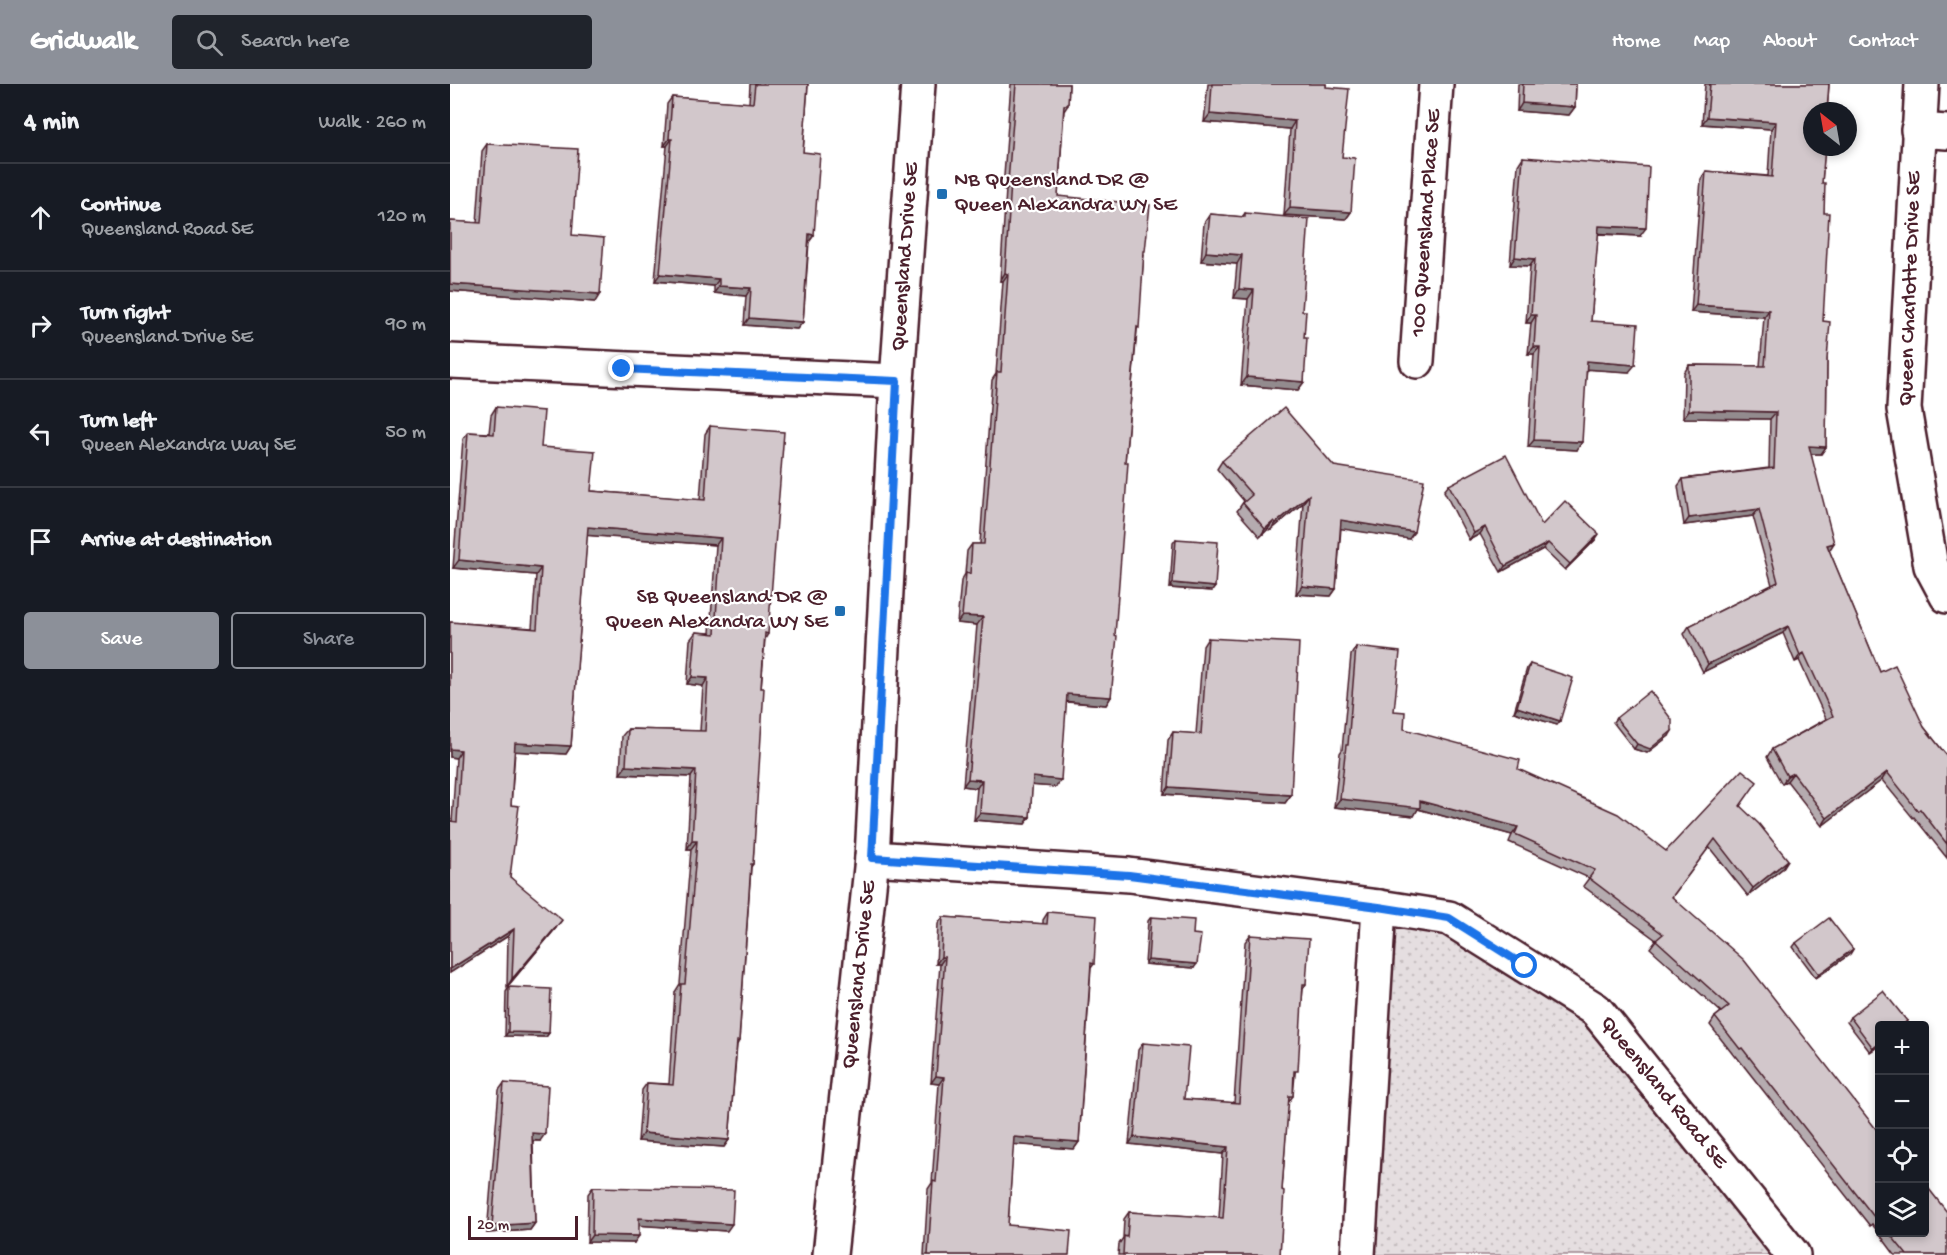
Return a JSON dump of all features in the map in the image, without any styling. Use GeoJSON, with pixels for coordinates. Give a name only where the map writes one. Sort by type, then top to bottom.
{"type":"FeatureCollection","features":[{"type":"Feature","properties":{"kind":"street","name":"Queensland Drive SE"},"geometry":{"type":"LineString","coordinates":[[830,1255],[872,858],[897,381],[918,84]]}},
{"type":"Feature","properties":{"kind":"street","name":"100 Queensland Place SE"},"geometry":{"type":"LineString","coordinates":[[1418,361],[1436,84]]}},
{"type":"Feature","properties":{"kind":"street","name":"Queen Charlotte Drive SE"},"geometry":{"type":"LineString","coordinates":[[1922,84],[1932,131],[1904,409],[1931,566],[1947,596]]}},
{"type":"Feature","properties":{"kind":"street"},"geometry":{"type":"LineString","coordinates":[[450,361],[897,381]]}},
{"type":"Feature","properties":{"kind":"street","name":"Queensland Road SE"},"geometry":{"type":"LineString","coordinates":[[872,858],[1129,875],[1449,918],[1596,1010],[1793,1255]]}},
{"type":"Feature","properties":{"kind":"street"},"geometry":{"type":"LineString","coordinates":[[1358,1255],[1379,907]]}},
{"type":"Feature","properties":{"kind":"shaded area"},"geometry":{"type":"Polygon","coordinates":[[[1379,907],[1449,918],[1596,1010],[1781,1255],[1358,1255],[1379,907]]]}},
{"type":"Feature","properties":{"kind":"building"},"geometry":{"type":"Polygon","coordinates":[[[755,84],[808,84],[803,152],[820,154],[814,235],[809,234],[803,322],[749,318],[751,288],[719,286],[719,279],[660,274],[672,139],[669,139],[672,97],[753,103],[755,84]]]}},
{"type":"Feature","properties":{"kind":"building"},"geometry":{"type":"Polygon","coordinates":[[[1016,84],[1069,84],[1068,105],[1064,105],[1058,196],[1150,205],[1125,462],[1128,462],[1111,697],[1067,694],[1061,780],[1033,777],[1030,817],[980,813],[982,780],[968,779],[983,617],[962,616],[966,573],[970,574],[972,544],[984,544],[997,372],[1001,372],[1008,274],[1005,273],[1011,182],[1008,182],[1016,84]]]}},
{"type":"Feature","properties":{"kind":"building"},"geometry":{"type":"Polygon","coordinates":[[[1212,84],[1326,84],[1326,87],[1349,89],[1342,157],[1355,158],[1351,212],[1290,208],[1295,121],[1210,114],[1212,84]]]}},
{"type":"Feature","properties":{"kind":"building"},"geometry":{"type":"Polygon","coordinates":[[[1523,84],[1576,84],[1575,107],[1522,103],[1523,84]]]}},
{"type":"Feature","properties":{"kind":"building"},"geometry":{"type":"Polygon","coordinates":[[[1710,84],[1829,84],[1828,102],[1803,102],[1803,156],[1824,156],[1822,183],[1825,183],[1824,213],[1829,213],[1823,321],[1830,322],[1827,359],[1826,447],[1809,446],[1834,543],[1827,545],[1880,672],[1895,665],[1924,727],[1947,756],[1947,844],[1887,772],[1827,818],[1793,773],[1787,776],[1772,749],[1833,716],[1804,653],[1800,655],[1788,626],[1708,664],[1689,626],[1778,582],[1759,509],[1689,518],[1683,479],[1774,468],[1776,412],[1689,410],[1689,365],[1765,366],[1769,310],[1696,305],[1706,171],[1772,177],[1776,122],[1707,117],[1710,84]]]}},
{"type":"Feature","properties":{"kind":"building"},"geometry":{"type":"Polygon","coordinates":[[[487,144],[578,149],[572,235],[604,238],[600,294],[450,284],[450,221],[481,223],[487,144]]]}},
{"type":"Feature","properties":{"kind":"building"},"geometry":{"type":"Polygon","coordinates":[[[1523,157],[1649,167],[1646,228],[1599,226],[1591,321],[1638,324],[1635,365],[1587,361],[1582,442],[1534,440],[1540,347],[1534,347],[1536,315],[1531,315],[1535,259],[1515,257],[1523,157]]]}},
{"type":"Feature","properties":{"kind":"building"},"geometry":{"type":"Polygon","coordinates":[[[1245,213],[1309,219],[1302,311],[1306,311],[1304,338],[1307,338],[1304,382],[1247,377],[1254,290],[1239,289],[1242,255],[1206,252],[1210,214],[1245,217],[1245,213]]]}},
{"type":"Feature","properties":{"kind":"building"},"geometry":{"type":"Polygon","coordinates":[[[496,407],[544,411],[541,447],[595,451],[591,491],[705,500],[710,426],[784,432],[768,634],[765,633],[761,688],[764,688],[753,864],[751,864],[739,1041],[737,1041],[729,1140],[643,1133],[647,1083],[673,1085],[681,984],[685,984],[697,841],[692,841],[696,770],[626,766],[628,729],[705,731],[708,678],[692,677],[696,632],[715,634],[721,538],[588,527],[571,746],[515,743],[511,805],[519,806],[510,877],[562,920],[512,979],[514,929],[450,969],[450,821],[457,822],[461,750],[450,749],[450,622],[537,629],[541,568],[459,560],[468,432],[494,434],[496,407]]]}},
{"type":"Feature","properties":{"kind":"building"},"geometry":{"type":"Polygon","coordinates":[[[1284,408],[1334,466],[1424,480],[1414,532],[1341,520],[1336,589],[1302,586],[1309,495],[1276,523],[1274,521],[1265,529],[1243,503],[1252,495],[1222,461],[1284,408]]]}},
{"type":"Feature","properties":{"kind":"building"},"geometry":{"type":"Polygon","coordinates":[[[1506,455],[1542,525],[1565,501],[1599,534],[1570,564],[1548,543],[1505,566],[1485,527],[1474,533],[1449,485],[1506,455]]]}},
{"type":"Feature","properties":{"kind":"building"},"geometry":{"type":"Polygon","coordinates":[[[1176,539],[1218,542],[1215,587],[1173,583],[1176,539]]]}},
{"type":"Feature","properties":{"kind":"building"},"geometry":{"type":"Polygon","coordinates":[[[1208,638],[1299,643],[1291,795],[1169,787],[1173,732],[1201,734],[1208,638]]]}},
{"type":"Feature","properties":{"kind":"building"},"geometry":{"type":"Polygon","coordinates":[[[1356,647],[1400,652],[1394,711],[1405,712],[1404,729],[1520,760],[1518,769],[1618,814],[1666,851],[1742,770],[1757,782],[1740,806],[1759,824],[1788,860],[1753,888],[1715,839],[1672,897],[1744,960],[1875,1128],[1875,1218],[1742,1048],[1740,1049],[1715,1017],[1729,1006],[1656,940],[1663,934],[1589,878],[1595,870],[1515,834],[1518,827],[1420,801],[1420,808],[1340,799],[1346,745],[1348,745],[1356,647]]]}},
{"type":"Feature","properties":{"kind":"building"},"geometry":{"type":"Polygon","coordinates":[[[1530,664],[1573,678],[1560,721],[1517,707],[1530,664]]]}},
{"type":"Feature","properties":{"kind":"building"},"geometry":{"type":"Polygon","coordinates":[[[1650,691],[1672,720],[1672,731],[1650,749],[1637,744],[1616,718],[1650,691]]]}},
{"type":"Feature","properties":{"kind":"building"},"geometry":{"type":"Polygon","coordinates":[[[1048,912],[1097,916],[1094,964],[1091,963],[1079,1142],[1014,1137],[1008,1225],[1071,1231],[1069,1255],[928,1255],[944,1077],[936,1076],[945,957],[941,957],[943,917],[1047,924],[1048,912]]]}},
{"type":"Feature","properties":{"kind":"building"},"geometry":{"type":"Polygon","coordinates":[[[1151,917],[1194,920],[1193,934],[1201,935],[1197,964],[1148,960],[1151,917]]]}},
{"type":"Feature","properties":{"kind":"building"},"geometry":{"type":"Polygon","coordinates":[[[1829,918],[1853,949],[1819,974],[1796,943],[1829,918]]]}},
{"type":"Feature","properties":{"kind":"building"},"geometry":{"type":"Polygon","coordinates":[[[1250,935],[1309,939],[1306,984],[1303,984],[1298,1071],[1294,1071],[1293,1096],[1289,1096],[1280,1255],[1123,1255],[1129,1212],[1223,1218],[1228,1147],[1134,1137],[1143,1043],[1189,1047],[1184,1099],[1239,1103],[1250,935]]]}},
{"type":"Feature","properties":{"kind":"building"},"geometry":{"type":"Polygon","coordinates":[[[509,987],[551,989],[549,1033],[508,1032],[509,987]]]}},
{"type":"Feature","properties":{"kind":"building"},"geometry":{"type":"Polygon","coordinates":[[[1883,991],[1907,1021],[1875,1021],[1875,1047],[1873,1048],[1850,1017],[1883,991]]]}},
{"type":"Feature","properties":{"kind":"building"},"geometry":{"type":"Polygon","coordinates":[[[504,1083],[548,1086],[545,1134],[532,1133],[535,1223],[492,1226],[504,1083]]]}},
{"type":"Feature","properties":{"kind":"building"},"geometry":{"type":"Polygon","coordinates":[[[593,1187],[734,1190],[732,1224],[639,1218],[639,1236],[592,1235],[593,1187]]]}},
{"type":"Feature","properties":{"kind":"building"},"geometry":{"type":"Polygon","coordinates":[[[1929,1189],[1947,1212],[1947,1255],[1907,1255],[1892,1237],[1929,1237],[1929,1189]]]}},
{"type":"Feature","properties":{"kind":"place","name":"NB Queensland DR @ Queen Alexandra WY SE"},"geometry":{"type":"Point","coordinates":[942,194]}},
{"type":"Feature","properties":{"kind":"place","name":"SB Queensland DR @ Queen Alexandra WY SE"},"geometry":{"type":"Point","coordinates":[840,611]}},
{"type":"Feature","properties":{"kind":"route"},"geometry":{"type":"LineString","coordinates":[[622,369],[897,381],[872,858],[1129,875],[1449,918],[1525,966]]}}]}
